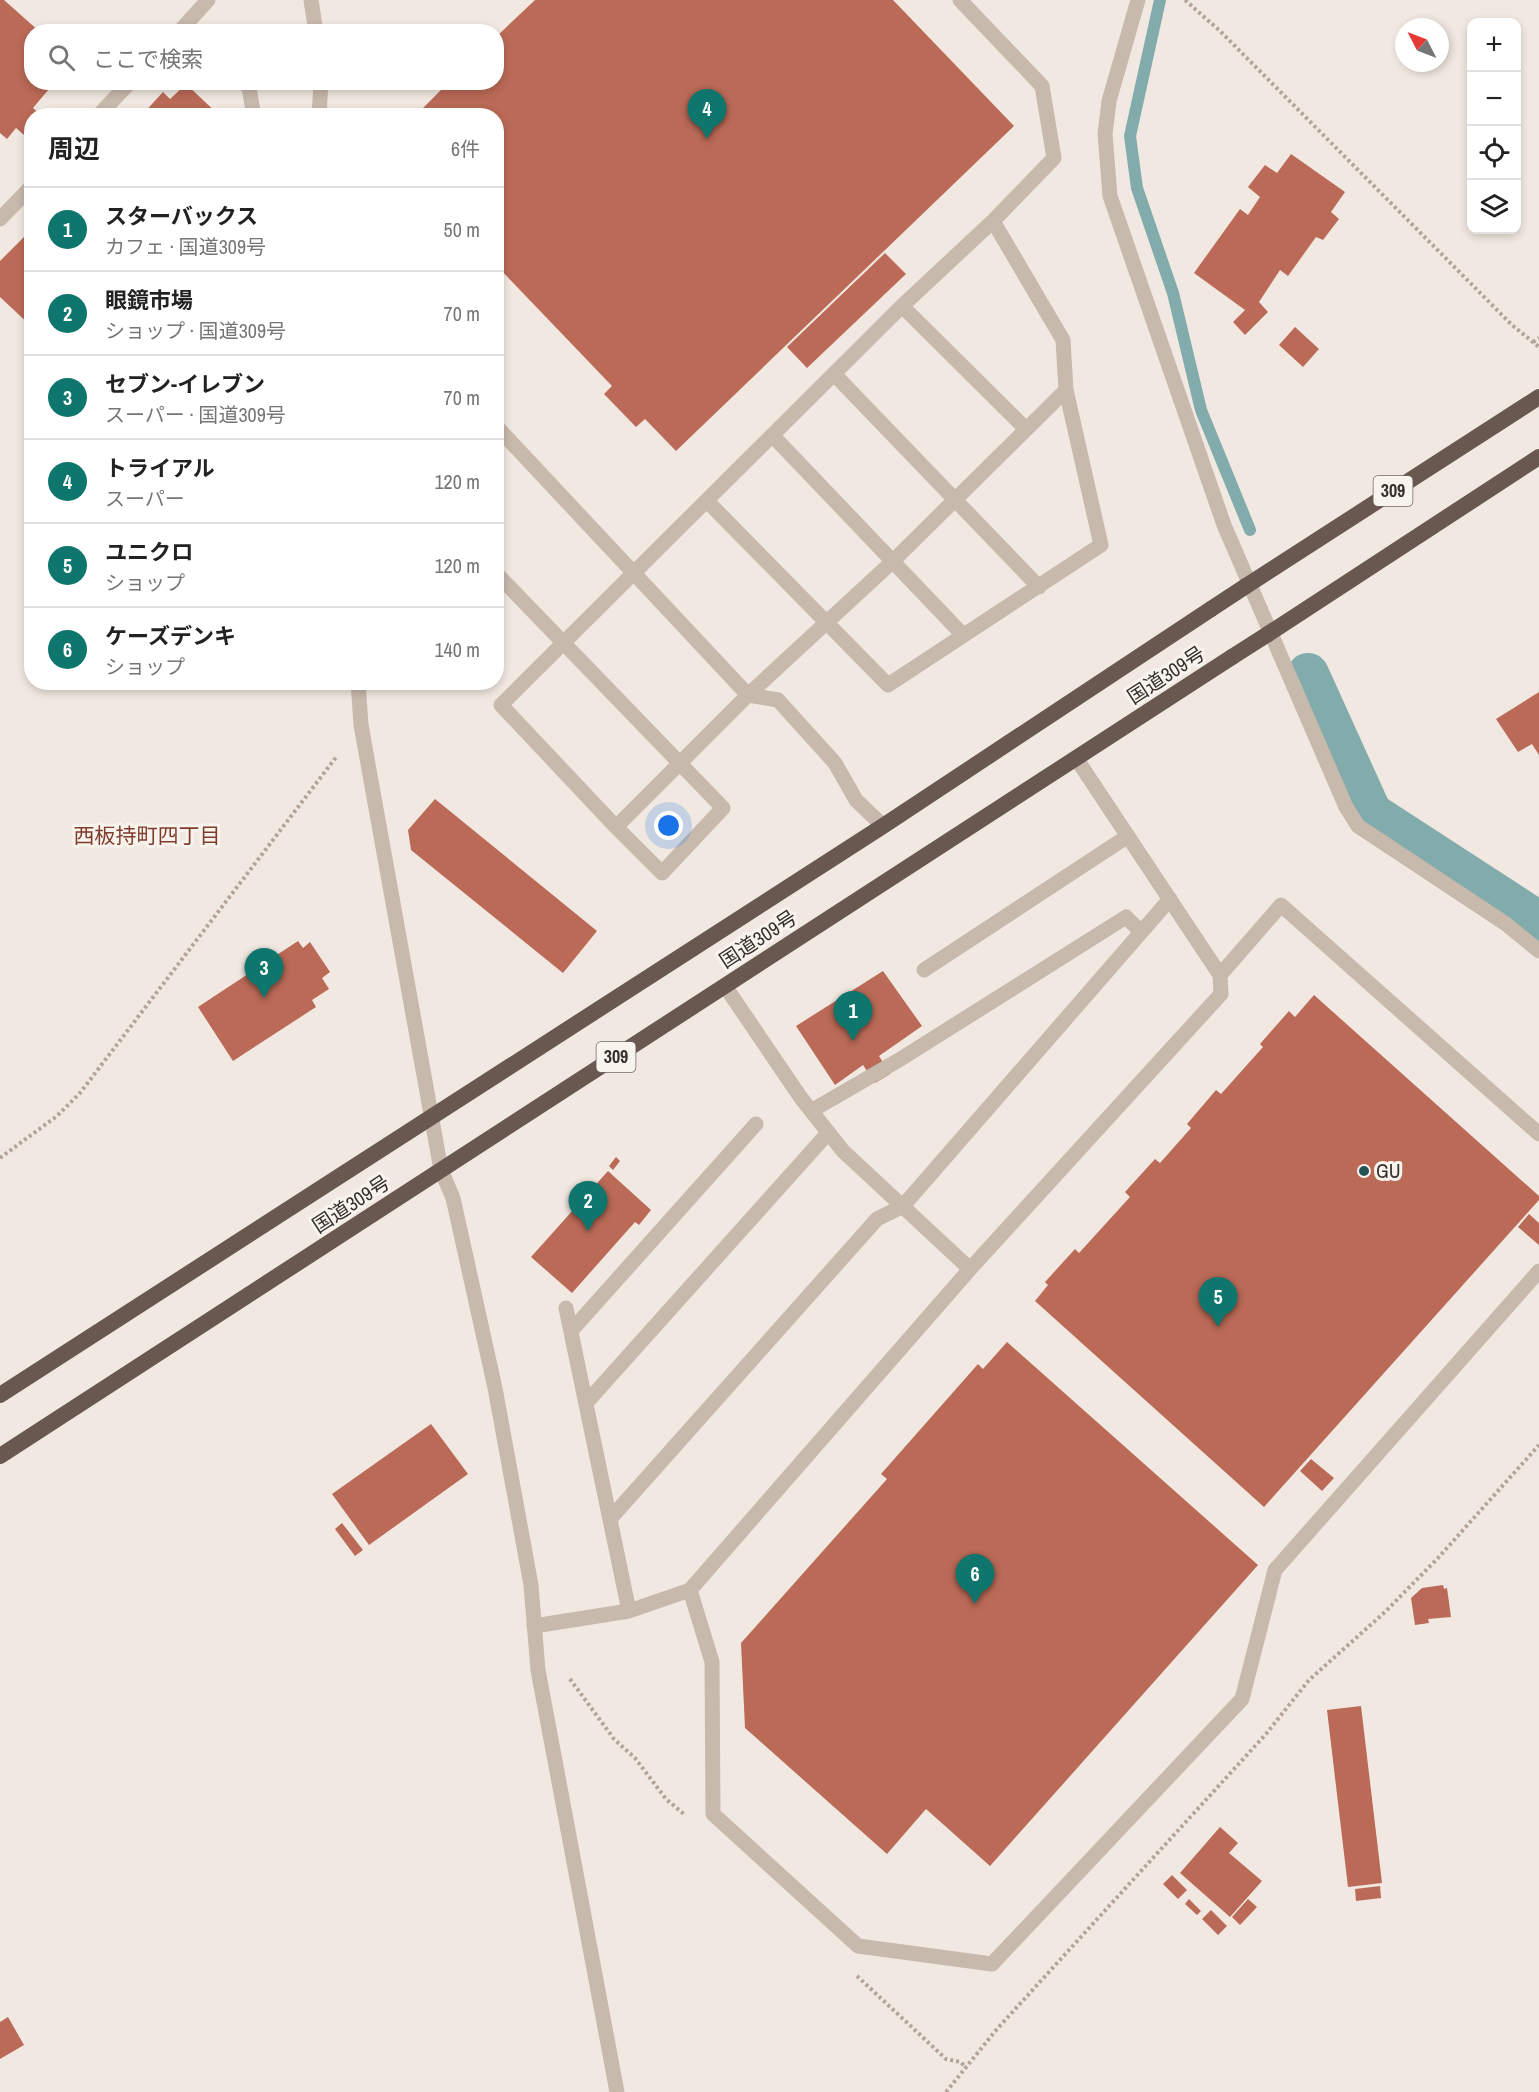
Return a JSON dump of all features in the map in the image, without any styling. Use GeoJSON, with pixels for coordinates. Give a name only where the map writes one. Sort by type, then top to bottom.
{"type":"FeatureCollection","features":[{"type":"Feature","properties":{"kind":"highway","name":"国道309号"},"geometry":{"type":"LineString","coordinates":[[0,1395],[431,1115],[883,826],[1248,584],[1539,397]]}},
{"type":"Feature","properties":{"kind":"highway","name":"国道309号"},"geometry":{"type":"LineString","coordinates":[[0,1456],[1539,457]]}},
{"type":"Feature","properties":{"kind":"street"},"geometry":{"type":"LineString","coordinates":[[188,24],[208,0]]}},
{"type":"Feature","properties":{"kind":"street"},"geometry":{"type":"LineString","coordinates":[[311,0],[315,24]]}},
{"type":"Feature","properties":{"kind":"street"},"geometry":{"type":"LineString","coordinates":[[504,582],[562,644],[723,808],[662,873],[501,705],[562,644],[634,572],[836,375],[902,306],[993,221],[1054,158],[1042,86],[960,0]]}},
{"type":"Feature","properties":{"kind":"street"},"geometry":{"type":"LineString","coordinates":[[1138,0],[1110,101],[1105,134],[1110,196],[1224,525],[1248,584],[1346,807],[1358,826],[1506,924],[1539,951]]}},
{"type":"Feature","properties":{"kind":"street"},"geometry":{"type":"LineString","coordinates":[[106,108],[122,90]]}},
{"type":"Feature","properties":{"kind":"street"},"geometry":{"type":"LineString","coordinates":[[249,90],[253,108]]}},
{"type":"Feature","properties":{"kind":"street"},"geometry":{"type":"LineString","coordinates":[[319,108],[321,90]]}},
{"type":"Feature","properties":{"kind":"street"},"geometry":{"type":"LineString","coordinates":[[0,219],[24,194]]}},
{"type":"Feature","properties":{"kind":"street"},"geometry":{"type":"LineString","coordinates":[[707,501],[888,685],[1101,544],[1066,390],[1063,340],[993,221]]}},
{"type":"Feature","properties":{"kind":"street"},"geometry":{"type":"LineString","coordinates":[[902,306],[1026,429]]}},
{"type":"Feature","properties":{"kind":"street"},"geometry":{"type":"LineString","coordinates":[[836,375],[1039,587]]}},
{"type":"Feature","properties":{"kind":"street"},"geometry":{"type":"LineString","coordinates":[[616,827],[748,695],[892,562],[1066,390]]}},
{"type":"Feature","properties":{"kind":"street"},"geometry":{"type":"LineString","coordinates":[[504,434],[748,695],[778,700],[836,763],[856,800],[883,826]]}},
{"type":"Feature","properties":{"kind":"street"},"geometry":{"type":"LineString","coordinates":[[773,436],[963,635]]}},
{"type":"Feature","properties":{"kind":"street"},"geometry":{"type":"LineString","coordinates":[[359,690],[362,725],[441,1170],[453,1197],[495,1388],[531,1585],[538,1670],[617,2092]]}},
{"type":"Feature","properties":{"kind":"street"},"geometry":{"type":"LineString","coordinates":[[534,1626],[629,1611],[690,1590],[970,1269],[1221,994],[1220,975],[1076,758]]}},
{"type":"Feature","properties":{"kind":"street"},"geometry":{"type":"LineString","coordinates":[[924,970],[1128,836]]}},
{"type":"Feature","properties":{"kind":"street"},"geometry":{"type":"LineString","coordinates":[[610,1519],[877,1219],[903,1206],[1170,899]]}},
{"type":"Feature","properties":{"kind":"street"},"geometry":{"type":"LineString","coordinates":[[1220,975],[1281,905],[1539,1134]]}},
{"type":"Feature","properties":{"kind":"street"},"geometry":{"type":"LineString","coordinates":[[811,1111],[899,1060],[1126,917],[1141,932]]}},
{"type":"Feature","properties":{"kind":"street"},"geometry":{"type":"LineString","coordinates":[[725,986],[811,1111],[843,1151],[970,1269]]}},
{"type":"Feature","properties":{"kind":"street"},"geometry":{"type":"LineString","coordinates":[[571,1331],[756,1124]]}},
{"type":"Feature","properties":{"kind":"street"},"geometry":{"type":"LineString","coordinates":[[587,1402],[828,1133]]}},
{"type":"Feature","properties":{"kind":"street"},"geometry":{"type":"LineString","coordinates":[[690,1590],[712,1662],[713,1814],[858,1946],[992,1964],[1242,1699],[1275,1570],[1539,1271]]}},
{"type":"Feature","properties":{"kind":"street"},"geometry":{"type":"LineString","coordinates":[[566,1308],[629,1611]]}},
{"type":"Feature","properties":{"kind":"path"},"geometry":{"type":"LineString","coordinates":[[1185,0],[1220,31],[1512,325],[1539,347]]}},
{"type":"Feature","properties":{"kind":"path"},"geometry":{"type":"LineString","coordinates":[[1533,342],[1539,338]]}},
{"type":"Feature","properties":{"kind":"path"},"geometry":{"type":"LineString","coordinates":[[0,1158],[57,1116],[80,1094],[362,725]]}},
{"type":"Feature","properties":{"kind":"path"},"geometry":{"type":"LineString","coordinates":[[946,2092],[997,2029],[1266,1734],[1309,1680],[1386,1611],[1431,1565],[1539,1445]]}},
{"type":"Feature","properties":{"kind":"building"},"geometry":{"type":"Polygon","coordinates":[[[0,0],[4,0],[31,24],[24,24],[24,90],[48,90],[33,108],[24,108],[24,135],[16,128],[7,139],[0,133],[0,0]]]}},
{"type":"Feature","properties":{"kind":"building"},"geometry":{"type":"Polygon","coordinates":[[[535,0],[893,0],[1014,126],[676,451],[645,419],[636,427],[604,394],[612,386],[504,273],[504,108],[423,108],[441,90],[504,90],[504,29],[535,0]]]}},
{"type":"Feature","properties":{"kind":"building"},"geometry":{"type":"Polygon","coordinates":[[[180,90],[192,90],[212,108],[148,108],[163,92],[170,99],[180,90]]]}},
{"type":"Feature","properties":{"kind":"building"},"geometry":{"type":"Polygon","coordinates":[[[1291,154],[1345,192],[1331,212],[1339,219],[1323,240],[1316,237],[1288,276],[1280,270],[1259,302],[1268,312],[1245,335],[1233,322],[1245,310],[1194,273],[1240,209],[1248,215],[1260,197],[1248,187],[1265,165],[1277,173],[1291,154]]]}},
{"type":"Feature","properties":{"kind":"building"},"geometry":{"type":"Polygon","coordinates":[[[24,237],[24,320],[0,297],[0,261],[24,237]]]}},
{"type":"Feature","properties":{"kind":"building"},"geometry":{"type":"Polygon","coordinates":[[[885,253],[906,274],[807,368],[787,347],[885,253]]]}},
{"type":"Feature","properties":{"kind":"building"},"geometry":{"type":"Polygon","coordinates":[[[1295,327],[1319,349],[1303,367],[1279,345],[1295,327]]]}},
{"type":"Feature","properties":{"kind":"building"},"geometry":{"type":"Polygon","coordinates":[[[1539,692],[1539,755],[1532,744],[1518,752],[1496,719],[1539,692]]]}},
{"type":"Feature","properties":{"kind":"building"},"geometry":{"type":"Polygon","coordinates":[[[435,799],[597,931],[563,973],[411,850],[408,830],[435,799]]]}},
{"type":"Feature","properties":{"kind":"building"},"geometry":{"type":"Polygon","coordinates":[[[298,941],[303,948],[310,942],[330,972],[322,978],[329,989],[312,1000],[316,1007],[233,1061],[198,1007],[298,941]]]}},
{"type":"Feature","properties":{"kind":"building"},"geometry":{"type":"Polygon","coordinates":[[[883,971],[922,1026],[879,1056],[890,1074],[875,1083],[863,1065],[835,1085],[796,1026],[883,971]]]}},
{"type":"Feature","properties":{"kind":"building"},"geometry":{"type":"Polygon","coordinates":[[[1314,995],[1539,1196],[1539,1200],[1264,1507],[1035,1301],[1048,1285],[1045,1282],[1075,1249],[1079,1253],[1130,1197],[1125,1192],[1155,1159],[1160,1163],[1191,1128],[1187,1124],[1216,1090],[1221,1094],[1263,1047],[1260,1044],[1289,1011],[1295,1017],[1314,995]]]}},
{"type":"Feature","properties":{"kind":"building"},"geometry":{"type":"Polygon","coordinates":[[[616,1157],[620,1161],[613,1170],[609,1166],[616,1157]]]}},
{"type":"Feature","properties":{"kind":"building"},"geometry":{"type":"Polygon","coordinates":[[[608,1171],[651,1210],[639,1225],[635,1222],[572,1293],[531,1257],[608,1171]]]}},
{"type":"Feature","properties":{"kind":"building"},"geometry":{"type":"Polygon","coordinates":[[[1529,1214],[1539,1223],[1539,1245],[1518,1227],[1529,1214]]]}},
{"type":"Feature","properties":{"kind":"building"},"geometry":{"type":"Polygon","coordinates":[[[1007,1342],[1258,1565],[990,1866],[926,1809],[887,1854],[745,1728],[741,1643],[887,1479],[881,1474],[978,1364],[983,1369],[1007,1342]]]}},
{"type":"Feature","properties":{"kind":"building"},"geometry":{"type":"Polygon","coordinates":[[[431,1424],[468,1474],[369,1545],[332,1494],[431,1424]]]}},
{"type":"Feature","properties":{"kind":"building"},"geometry":{"type":"Polygon","coordinates":[[[1311,1459],[1334,1478],[1322,1491],[1300,1471],[1311,1459]]]}},
{"type":"Feature","properties":{"kind":"building"},"geometry":{"type":"Polygon","coordinates":[[[342,1523],[363,1550],[355,1556],[335,1529],[342,1523]]]}},
{"type":"Feature","properties":{"kind":"building"},"geometry":{"type":"Polygon","coordinates":[[[1443,1585],[1444,1589],[1447,1588],[1451,1617],[1428,1619],[1429,1623],[1415,1625],[1411,1598],[1422,1588],[1443,1585]]]}},
{"type":"Feature","properties":{"kind":"building"},"geometry":{"type":"Polygon","coordinates":[[[1361,1706],[1382,1883],[1348,1887],[1327,1710],[1361,1706]]]}},
{"type":"Feature","properties":{"kind":"building"},"geometry":{"type":"Polygon","coordinates":[[[1220,1827],[1238,1843],[1229,1853],[1262,1881],[1230,1917],[1180,1873],[1220,1827]]]}},
{"type":"Feature","properties":{"kind":"building"},"geometry":{"type":"Polygon","coordinates":[[[1172,1875],[1187,1890],[1178,1899],[1163,1884],[1172,1875]]]}},
{"type":"Feature","properties":{"kind":"building"},"geometry":{"type":"Polygon","coordinates":[[[1380,1886],[1381,1898],[1356,1901],[1355,1889],[1380,1886]]]}},
{"type":"Feature","properties":{"kind":"building"},"geometry":{"type":"Polygon","coordinates":[[[1189,1899],[1201,1911],[1197,1915],[1185,1904],[1189,1899]]]}},
{"type":"Feature","properties":{"kind":"building"},"geometry":{"type":"Polygon","coordinates":[[[1248,1899],[1257,1907],[1240,1925],[1232,1917],[1248,1899]]]}},
{"type":"Feature","properties":{"kind":"building"},"geometry":{"type":"Polygon","coordinates":[[[1211,1910],[1227,1926],[1218,1935],[1202,1919],[1211,1910]]]}},
{"type":"Feature","properties":{"kind":"building"},"geometry":{"type":"Polygon","coordinates":[[[8,2017],[24,2045],[0,2059],[0,2022],[8,2017]]]}},
{"type":"Feature","properties":{"kind":"waterway"},"geometry":{"type":"LineString","coordinates":[[1160,0],[1130,136],[1137,188],[1173,293],[1201,410],[1250,530]]}},
{"type":"Feature","properties":{"kind":"waterway"},"geometry":{"type":"LineString","coordinates":[[1308,674],[1371,813],[1531,917],[1539,925]]}},
{"type":"Feature","properties":{"kind":"place","name":"トライアル"},"geometry":{"type":"Point","coordinates":[707,139]}},
{"type":"Feature","properties":{"kind":"place","name":"セブン-イレブン"},"geometry":{"type":"Point","coordinates":[264,998]}},
{"type":"Feature","properties":{"kind":"place","name":"スターバックス"},"geometry":{"type":"Point","coordinates":[853,1041]}},
{"type":"Feature","properties":{"kind":"place","name":"GU"},"geometry":{"type":"Point","coordinates":[1364,1171]}},
{"type":"Feature","properties":{"kind":"place","name":"眼鏡市場"},"geometry":{"type":"Point","coordinates":[588,1231]}},
{"type":"Feature","properties":{"kind":"place","name":"ユニクロ"},"geometry":{"type":"Point","coordinates":[1218,1327]}},
{"type":"Feature","properties":{"kind":"place","name":"ケーズデンキ"},"geometry":{"type":"Point","coordinates":[975,1604]}},
{"type":"Feature","properties":{"kind":"district","name":"西板持町四丁目"},"geometry":{"type":"Point","coordinates":[147,836]}}]}
